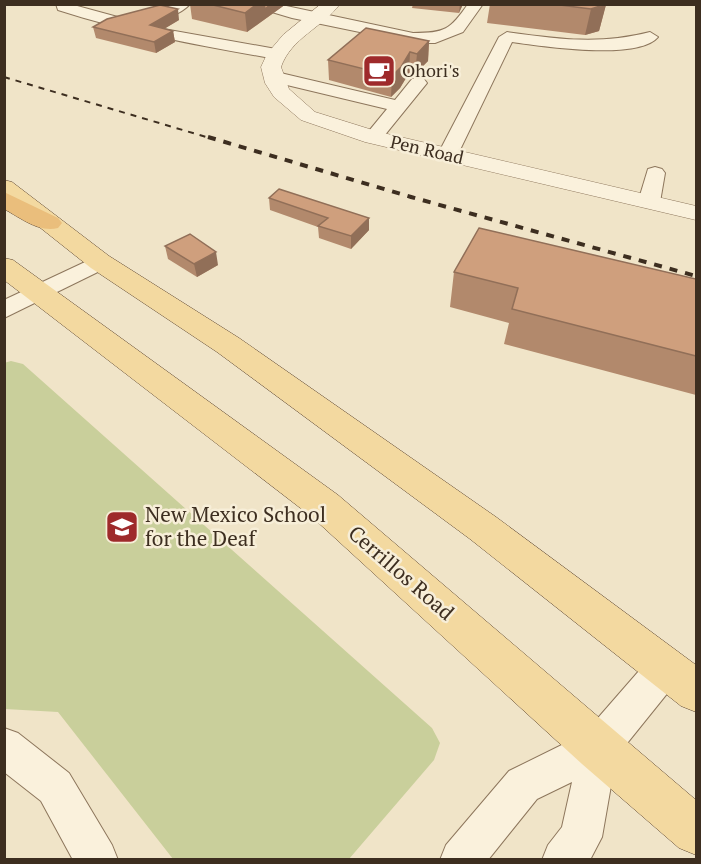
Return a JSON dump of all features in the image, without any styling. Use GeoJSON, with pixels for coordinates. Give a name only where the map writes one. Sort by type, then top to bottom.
{"type":"FeatureCollection","features":[{"type":"Feature","properties":{"kind":"highway"},"geometry":{"type":"LineString","coordinates":[[4,199],[49,224]]}},
{"type":"Feature","properties":{"kind":"main road"},"geometry":{"type":"LineString","coordinates":[[4,187],[100,262],[228,345],[483,528],[696,692]]}},
{"type":"Feature","properties":{"kind":"main road","name":"Cerrillos Road"},"geometry":{"type":"LineString","coordinates":[[4,266],[182,402],[325,506],[598,748],[696,831]]}},
{"type":"Feature","properties":{"kind":"street"},"geometry":{"type":"LineString","coordinates":[[272,76],[271,67],[276,54],[289,39],[332,4]]}},
{"type":"Feature","properties":{"kind":"street","name":"Pen Road"},"geometry":{"type":"LineString","coordinates":[[272,76],[281,93],[308,116],[373,137],[696,213]]}},
{"type":"Feature","properties":{"kind":"lane"},"geometry":{"type":"LineString","coordinates":[[63,4],[63,7],[107,21],[276,54]]}},
{"type":"Feature","properties":{"kind":"lane"},"geometry":{"type":"LineString","coordinates":[[107,21],[171,13],[183,4]]}},
{"type":"Feature","properties":{"kind":"lane"},"geometry":{"type":"LineString","coordinates":[[260,4],[314,19],[413,38],[435,38],[458,29],[476,4]]}},
{"type":"Feature","properties":{"kind":"lane"},"geometry":{"type":"LineString","coordinates":[[448,154],[507,37],[584,47],[650,37]]}},
{"type":"Feature","properties":{"kind":"lane"},"geometry":{"type":"LineString","coordinates":[[272,76],[398,106]]}},
{"type":"Feature","properties":{"kind":"lane"},"geometry":{"type":"LineString","coordinates":[[373,137],[418,83]]}},
{"type":"Feature","properties":{"kind":"lane"},"geometry":{"type":"LineString","coordinates":[[649,202],[655,173]]}},
{"type":"Feature","properties":{"kind":"lane"},"geometry":{"type":"LineString","coordinates":[[4,310],[100,262]]}},
{"type":"Feature","properties":{"kind":"lane"},"geometry":{"type":"LineString","coordinates":[[461,860],[523,785],[598,748],[665,668]]}},
{"type":"Feature","properties":{"kind":"lane"},"geometry":{"type":"LineString","coordinates":[[4,747],[55,787],[97,860]]}},
{"type":"Feature","properties":{"kind":"lane"},"geometry":{"type":"LineString","coordinates":[[563,860],[581,837],[598,748]]}},
{"type":"Feature","properties":{"kind":"green space","name":"New Mexico School for the Deaf"},"geometry":{"type":"Polygon","coordinates":[[[11,361],[23,364],[432,728],[440,743],[434,760],[349,859],[173,859],[58,712],[5,709],[4,363],[11,361]]]}},
{"type":"Feature","properties":{"kind":"building"},"geometry":{"type":"Polygon","coordinates":[[[209,4],[257,4],[245,13],[209,4]]]}},
{"type":"Feature","properties":{"kind":"building"},"geometry":{"type":"Polygon","coordinates":[[[552,4],[606,4],[591,9],[552,4]]]}},
{"type":"Feature","properties":{"kind":"building"},"geometry":{"type":"Polygon","coordinates":[[[160,5],[178,9],[150,25],[173,31],[154,42],[93,27],[107,19],[160,5]]]}},
{"type":"Feature","properties":{"kind":"building"},"geometry":{"type":"Polygon","coordinates":[[[366,28],[429,41],[417,54],[410,52],[392,76],[328,60],[366,28]]]}},
{"type":"Feature","properties":{"kind":"building"},"geometry":{"type":"Polygon","coordinates":[[[279,189],[369,218],[351,236],[318,226],[328,218],[269,198],[279,189]]]}},
{"type":"Feature","properties":{"kind":"building"},"geometry":{"type":"Polygon","coordinates":[[[479,228],[696,279],[696,356],[512,309],[518,288],[454,272],[479,228]]]}},
{"type":"Feature","properties":{"kind":"building"},"geometry":{"type":"Polygon","coordinates":[[[190,234],[216,252],[194,264],[165,246],[190,234]]]}},
{"type":"Feature","properties":{"kind":"railway"},"geometry":{"type":"LineString","coordinates":[[4,77],[213,139]]}},
{"type":"Feature","properties":{"kind":"railway"},"geometry":{"type":"LineString","coordinates":[[208,137],[411,197],[696,276]]}},
{"type":"Feature","properties":{"kind":"place","name":"Ohori's"},"geometry":{"type":"Point","coordinates":[379,71]}},
{"type":"Feature","properties":{"kind":"place","name":"New Mexico School for the Deaf"},"geometry":{"type":"Point","coordinates":[122,527]}}]}
